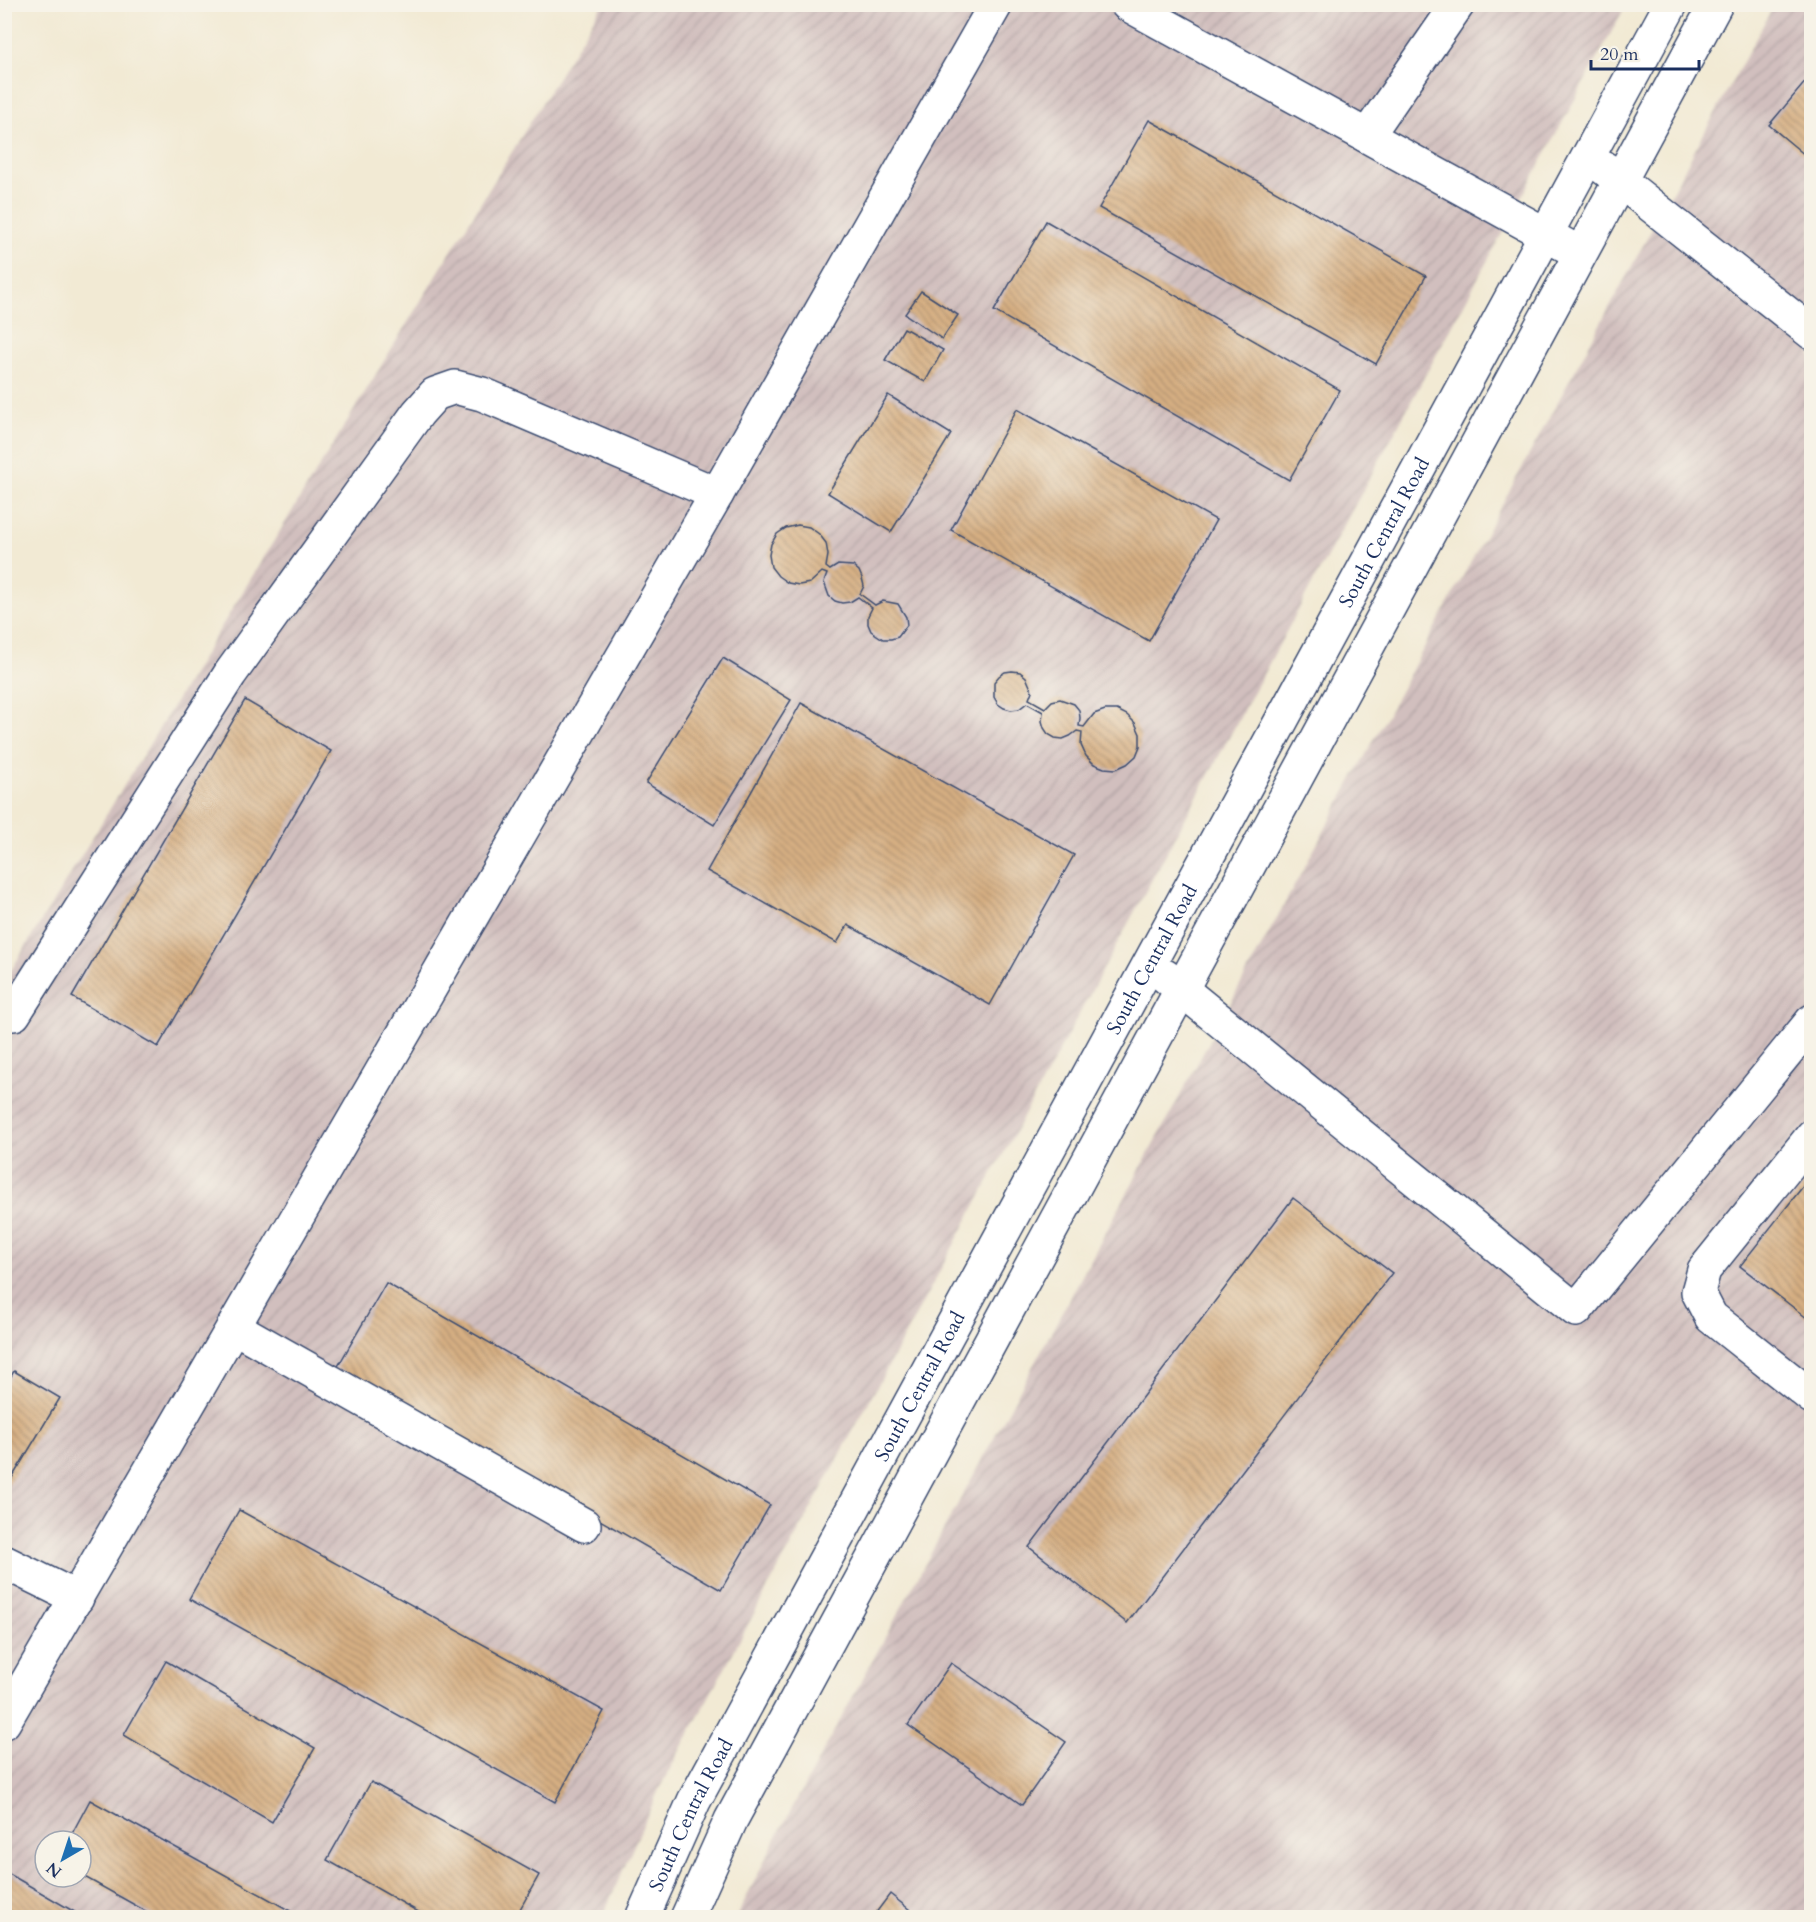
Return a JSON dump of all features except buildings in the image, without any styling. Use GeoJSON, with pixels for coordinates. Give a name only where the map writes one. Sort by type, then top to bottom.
{"type":"FeatureCollection","features":[{"type":"Feature","properties":{"kind":"street"},"geometry":{"type":"LineString","coordinates":[[4,1722],[717,494],[996,4]]}},
{"type":"Feature","properties":{"kind":"street"},"geometry":{"type":"LineString","coordinates":[[1127,4],[1546,233],[1580,255]]}},
{"type":"Feature","properties":{"kind":"street"},"geometry":{"type":"LineString","coordinates":[[1367,136],[1458,4]]}},
{"type":"Feature","properties":{"kind":"street","name":"South Central Road"},"geometry":{"type":"LineString","coordinates":[[642,1917],[694,1801],[1671,4]]}},
{"type":"Feature","properties":{"kind":"street","name":"South Central Road"},"geometry":{"type":"LineString","coordinates":[[687,1917],[731,1820],[1716,4]]}},
{"type":"Feature","properties":{"kind":"street"},"geometry":{"type":"LineString","coordinates":[[1589,156],[1812,333]]}},
{"type":"Feature","properties":{"kind":"street"},"geometry":{"type":"LineString","coordinates":[[14,1014],[230,674],[418,413],[435,394],[455,387],[482,394],[717,494]]}},
{"type":"Feature","properties":{"kind":"street"},"geometry":{"type":"LineString","coordinates":[[1150,963],[1576,1310],[1812,1021]]}},
{"type":"Feature","properties":{"kind":"street"},"geometry":{"type":"LineString","coordinates":[[1812,1136],[1704,1270],[1698,1292],[1711,1317],[1812,1397]]}},
{"type":"Feature","properties":{"kind":"street"},"geometry":{"type":"LineString","coordinates":[[234,1327],[584,1525]]}},
{"type":"Feature","properties":{"kind":"street"},"geometry":{"type":"LineString","coordinates":[[4,1562],[77,1598]]}},
{"type":"Feature","properties":{"kind":"shaded area"},"geometry":{"type":"Polygon","coordinates":[[[602,5],[1626,5],[660,1787],[602,1917],[5,1917],[4,982],[602,5]]]}},
{"type":"Feature","properties":{"kind":"shaded area"},"geometry":{"type":"Polygon","coordinates":[[[1774,5],[1811,5],[1811,1917],[736,1918],[777,1836],[1774,5]]]}}]}
